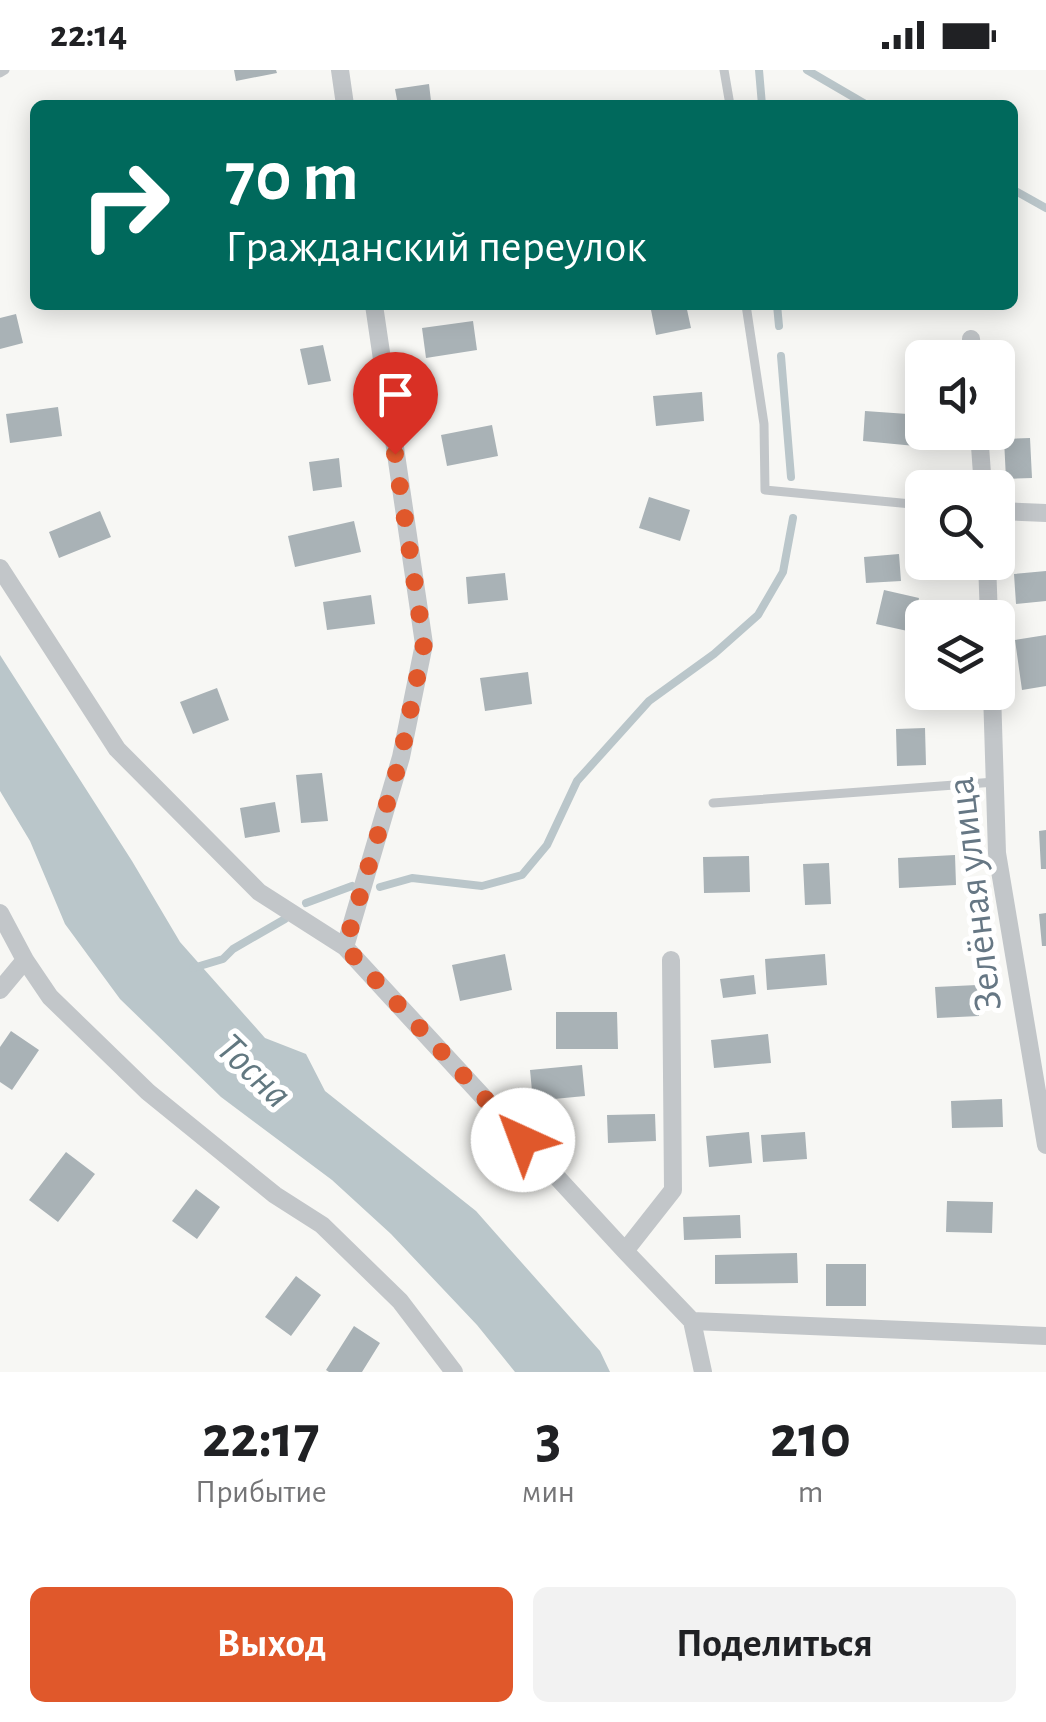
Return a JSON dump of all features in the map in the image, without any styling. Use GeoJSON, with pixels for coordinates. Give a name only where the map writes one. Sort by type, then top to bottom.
{"type":"FeatureCollection","features":[{"type":"Feature","properties":{"kind":"street"},"geometry":{"type":"LineString","coordinates":[[340,70],[344,100]]}},
{"type":"Feature","properties":{"kind":"street"},"geometry":{"type":"LineString","coordinates":[[345,947],[401,756],[424,644],[375,310]]}},
{"type":"Feature","properties":{"kind":"street"},"geometry":{"type":"LineString","coordinates":[[1015,512],[1046,513]]}},
{"type":"Feature","properties":{"kind":"street"},"geometry":{"type":"LineString","coordinates":[[0,568],[117,749],[259,892],[345,947],[692,1321],[702,1372]]}},
{"type":"Feature","properties":{"kind":"street","name":"Зелёная улица"},"geometry":{"type":"LineString","coordinates":[[993,710],[997,853],[1046,1145]]}},
{"type":"Feature","properties":{"kind":"street"},"geometry":{"type":"LineString","coordinates":[[0,913],[24,960],[50,996],[148,1092],[275,1195],[322,1224],[400,1301],[454,1372]]}},
{"type":"Feature","properties":{"kind":"street"},"geometry":{"type":"LineString","coordinates":[[0,990],[24,960]]}},
{"type":"Feature","properties":{"kind":"street"},"geometry":{"type":"LineString","coordinates":[[625,1251],[673,1190],[671,960]]}},
{"type":"Feature","properties":{"kind":"street"},"geometry":{"type":"LineString","coordinates":[[692,1321],[1046,1336]]}},
{"type":"Feature","properties":{"kind":"lane"},"geometry":{"type":"LineString","coordinates":[[724,70],[729,100]]}},
{"type":"Feature","properties":{"kind":"lane"},"geometry":{"type":"LineString","coordinates":[[747,310],[764,424],[765,490],[905,503]]}},
{"type":"Feature","properties":{"kind":"lane"},"geometry":{"type":"LineString","coordinates":[[713,803],[995,782]]}},
{"type":"Feature","properties":{"kind":"water","name":"Тосна"},"geometry":{"type":"Polygon","coordinates":[[[0,655],[180,942],[265,1038],[306,1054],[325,1091],[476,1211],[600,1351],[610,1372],[515,1372],[477,1325],[391,1234],[332,1180],[221,1097],[120,999],[65,924],[30,841],[0,791],[0,655]]]}},
{"type":"Feature","properties":{"kind":"building"},"geometry":{"type":"Polygon","coordinates":[[[234,70],[276,70],[277,73],[236,81],[234,70]]]}},
{"type":"Feature","properties":{"kind":"building"},"geometry":{"type":"Polygon","coordinates":[[[429,84],[431,100],[397,100],[395,89],[429,84]]]}},
{"type":"Feature","properties":{"kind":"building"},"geometry":{"type":"Polygon","coordinates":[[[651,310],[687,310],[691,328],[656,335],[651,310]]]}},
{"type":"Feature","properties":{"kind":"building"},"geometry":{"type":"Polygon","coordinates":[[[16,314],[23,343],[0,349],[0,318],[16,314]]]}},
{"type":"Feature","properties":{"kind":"building"},"geometry":{"type":"Polygon","coordinates":[[[473,321],[477,350],[426,358],[422,328],[473,321]]]}},
{"type":"Feature","properties":{"kind":"building"},"geometry":{"type":"Polygon","coordinates":[[[323,345],[331,381],[308,385],[300,349],[323,345]]]}},
{"type":"Feature","properties":{"kind":"building"},"geometry":{"type":"Polygon","coordinates":[[[702,392],[704,421],[656,426],[653,396],[702,392]]]}},
{"type":"Feature","properties":{"kind":"building"},"geometry":{"type":"Polygon","coordinates":[[[58,407],[62,436],[10,443],[6,414],[58,407]]]}},
{"type":"Feature","properties":{"kind":"building"},"geometry":{"type":"Polygon","coordinates":[[[865,411],[905,414],[905,445],[863,441],[865,411]]]}},
{"type":"Feature","properties":{"kind":"building"},"geometry":{"type":"Polygon","coordinates":[[[492,425],[498,456],[447,466],[441,435],[492,425]]]}},
{"type":"Feature","properties":{"kind":"building"},"geometry":{"type":"Polygon","coordinates":[[[1030,438],[1032,478],[1015,479],[1015,470],[1006,470],[1005,450],[1015,450],[1015,439],[1030,438]]]}},
{"type":"Feature","properties":{"kind":"building"},"geometry":{"type":"Polygon","coordinates":[[[339,458],[342,487],[313,491],[309,462],[339,458]]]}},
{"type":"Feature","properties":{"kind":"building"},"geometry":{"type":"Polygon","coordinates":[[[649,497],[690,510],[680,541],[639,528],[649,497]]]}},
{"type":"Feature","properties":{"kind":"building"},"geometry":{"type":"Polygon","coordinates":[[[100,511],[111,537],[59,558],[49,532],[100,511]]]}},
{"type":"Feature","properties":{"kind":"building"},"geometry":{"type":"Polygon","coordinates":[[[354,521],[361,552],[295,567],[288,536],[354,521]]]}},
{"type":"Feature","properties":{"kind":"building"},"geometry":{"type":"Polygon","coordinates":[[[899,554],[901,581],[866,583],[864,557],[899,554]]]}},
{"type":"Feature","properties":{"kind":"building"},"geometry":{"type":"Polygon","coordinates":[[[1046,571],[1046,601],[1016,604],[1015,574],[1046,571]]]}},
{"type":"Feature","properties":{"kind":"building"},"geometry":{"type":"Polygon","coordinates":[[[505,573],[508,600],[468,604],[466,577],[505,573]]]}},
{"type":"Feature","properties":{"kind":"building"},"geometry":{"type":"Polygon","coordinates":[[[884,590],[919,598],[905,600],[905,630],[876,624],[884,590]]]}},
{"type":"Feature","properties":{"kind":"building"},"geometry":{"type":"Polygon","coordinates":[[[371,595],[375,624],[327,630],[323,602],[371,595]]]}},
{"type":"Feature","properties":{"kind":"building"},"geometry":{"type":"Polygon","coordinates":[[[1046,635],[1046,686],[1022,690],[1015,640],[1046,635]]]}},
{"type":"Feature","properties":{"kind":"building"},"geometry":{"type":"Polygon","coordinates":[[[528,672],[532,704],[485,711],[480,678],[528,672]]]}},
{"type":"Feature","properties":{"kind":"building"},"geometry":{"type":"Polygon","coordinates":[[[217,688],[229,720],[193,734],[180,702],[217,688]]]}},
{"type":"Feature","properties":{"kind":"building"},"geometry":{"type":"Polygon","coordinates":[[[925,728],[926,765],[897,766],[896,729],[925,728]]]}},
{"type":"Feature","properties":{"kind":"building"},"geometry":{"type":"Polygon","coordinates":[[[322,773],[328,821],[301,823],[296,775],[322,773]]]}},
{"type":"Feature","properties":{"kind":"building"},"geometry":{"type":"Polygon","coordinates":[[[275,802],[280,832],[245,838],[240,808],[275,802]]]}},
{"type":"Feature","properties":{"kind":"building"},"geometry":{"type":"Polygon","coordinates":[[[1046,830],[1046,869],[1041,869],[1039,831],[1046,830]]]}},
{"type":"Feature","properties":{"kind":"building"},"geometry":{"type":"Polygon","coordinates":[[[955,855],[956,885],[899,888],[898,858],[955,855]]]}},
{"type":"Feature","properties":{"kind":"building"},"geometry":{"type":"Polygon","coordinates":[[[749,856],[750,892],[704,893],[703,857],[749,856]]]}},
{"type":"Feature","properties":{"kind":"building"},"geometry":{"type":"Polygon","coordinates":[[[829,863],[831,904],[805,905],[803,864],[829,863]]]}},
{"type":"Feature","properties":{"kind":"building"},"geometry":{"type":"Polygon","coordinates":[[[1046,913],[1046,946],[1042,946],[1039,914],[1046,913]]]}},
{"type":"Feature","properties":{"kind":"building"},"geometry":{"type":"Polygon","coordinates":[[[505,954],[512,990],[460,1001],[452,965],[505,954]]]}},
{"type":"Feature","properties":{"kind":"building"},"geometry":{"type":"Polygon","coordinates":[[[825,954],[827,985],[767,990],[765,959],[825,954]]]}},
{"type":"Feature","properties":{"kind":"building"},"geometry":{"type":"Polygon","coordinates":[[[754,975],[756,994],[723,998],[720,979],[754,975]]]}},
{"type":"Feature","properties":{"kind":"building"},"geometry":{"type":"Polygon","coordinates":[[[977,985],[979,1016],[937,1018],[935,987],[977,985]]]}},
{"type":"Feature","properties":{"kind":"building"},"geometry":{"type":"Polygon","coordinates":[[[556,1012],[617,1012],[618,1049],[556,1049],[556,1012]]]}},
{"type":"Feature","properties":{"kind":"building"},"geometry":{"type":"Polygon","coordinates":[[[11,1031],[39,1050],[12,1090],[0,1082],[0,1047],[11,1031]]]}},
{"type":"Feature","properties":{"kind":"building"},"geometry":{"type":"Polygon","coordinates":[[[768,1034],[771,1063],[714,1068],[711,1040],[768,1034]]]}},
{"type":"Feature","properties":{"kind":"building"},"geometry":{"type":"Polygon","coordinates":[[[582,1065],[585,1096],[533,1101],[530,1070],[582,1065]]]}},
{"type":"Feature","properties":{"kind":"building"},"geometry":{"type":"Polygon","coordinates":[[[1002,1099],[1003,1127],[952,1128],[951,1101],[1002,1099]]]}},
{"type":"Feature","properties":{"kind":"building"},"geometry":{"type":"Polygon","coordinates":[[[655,1114],[656,1141],[608,1143],[607,1115],[655,1114]]]}},
{"type":"Feature","properties":{"kind":"building"},"geometry":{"type":"Polygon","coordinates":[[[749,1132],[752,1163],[709,1167],[706,1136],[749,1132]]]}},
{"type":"Feature","properties":{"kind":"building"},"geometry":{"type":"Polygon","coordinates":[[[805,1132],[807,1159],[763,1162],[761,1135],[805,1132]]]}},
{"type":"Feature","properties":{"kind":"building"},"geometry":{"type":"Polygon","coordinates":[[[66,1152],[95,1174],[58,1222],[29,1200],[66,1152]]]}},
{"type":"Feature","properties":{"kind":"building"},"geometry":{"type":"Polygon","coordinates":[[[196,1189],[220,1207],[197,1239],[172,1221],[196,1189]]]}},
{"type":"Feature","properties":{"kind":"building"},"geometry":{"type":"Polygon","coordinates":[[[947,1201],[993,1202],[992,1233],[946,1232],[947,1201]]]}},
{"type":"Feature","properties":{"kind":"building"},"geometry":{"type":"Polygon","coordinates":[[[740,1215],[741,1238],[684,1240],[683,1217],[740,1215]]]}},
{"type":"Feature","properties":{"kind":"building"},"geometry":{"type":"Polygon","coordinates":[[[797,1253],[798,1283],[715,1284],[715,1255],[797,1253]]]}},
{"type":"Feature","properties":{"kind":"building"},"geometry":{"type":"Polygon","coordinates":[[[826,1264],[866,1264],[866,1306],[826,1306],[826,1264]]]}},
{"type":"Feature","properties":{"kind":"building"},"geometry":{"type":"Polygon","coordinates":[[[296,1276],[321,1295],[291,1336],[265,1317],[296,1276]]]}},
{"type":"Feature","properties":{"kind":"building"},"geometry":{"type":"Polygon","coordinates":[[[354,1326],[380,1343],[362,1372],[329,1372],[326,1370],[354,1326]]]}},
{"type":"Feature","properties":{"kind":"waterway"},"geometry":{"type":"LineString","coordinates":[[759,70],[762,100]]}},
{"type":"Feature","properties":{"kind":"waterway"},"geometry":{"type":"LineString","coordinates":[[807,70],[858,100]]}},
{"type":"Feature","properties":{"kind":"waterway"},"geometry":{"type":"LineString","coordinates":[[1018,192],[1046,208]]}},
{"type":"Feature","properties":{"kind":"waterway"},"geometry":{"type":"LineString","coordinates":[[777,310],[779,326]]}},
{"type":"Feature","properties":{"kind":"waterway"},"geometry":{"type":"LineString","coordinates":[[781,356],[791,477]]}},
{"type":"Feature","properties":{"kind":"waterway"},"geometry":{"type":"LineString","coordinates":[[380,887],[412,878],[482,886],[522,875],[547,845],[577,781],[649,701],[714,654],[758,615],[783,572],[793,518]]}},
{"type":"Feature","properties":{"kind":"waterway"},"geometry":{"type":"LineString","coordinates":[[306,903],[352,886]]}},
{"type":"Feature","properties":{"kind":"waterway"},"geometry":{"type":"LineString","coordinates":[[193,968],[223,959],[285,919]]}},
{"type":"Feature","properties":{"kind":"route"},"geometry":{"type":"LineString","coordinates":[[395,454],[424,644],[401,756],[345,947],[523,1140]]}}]}
